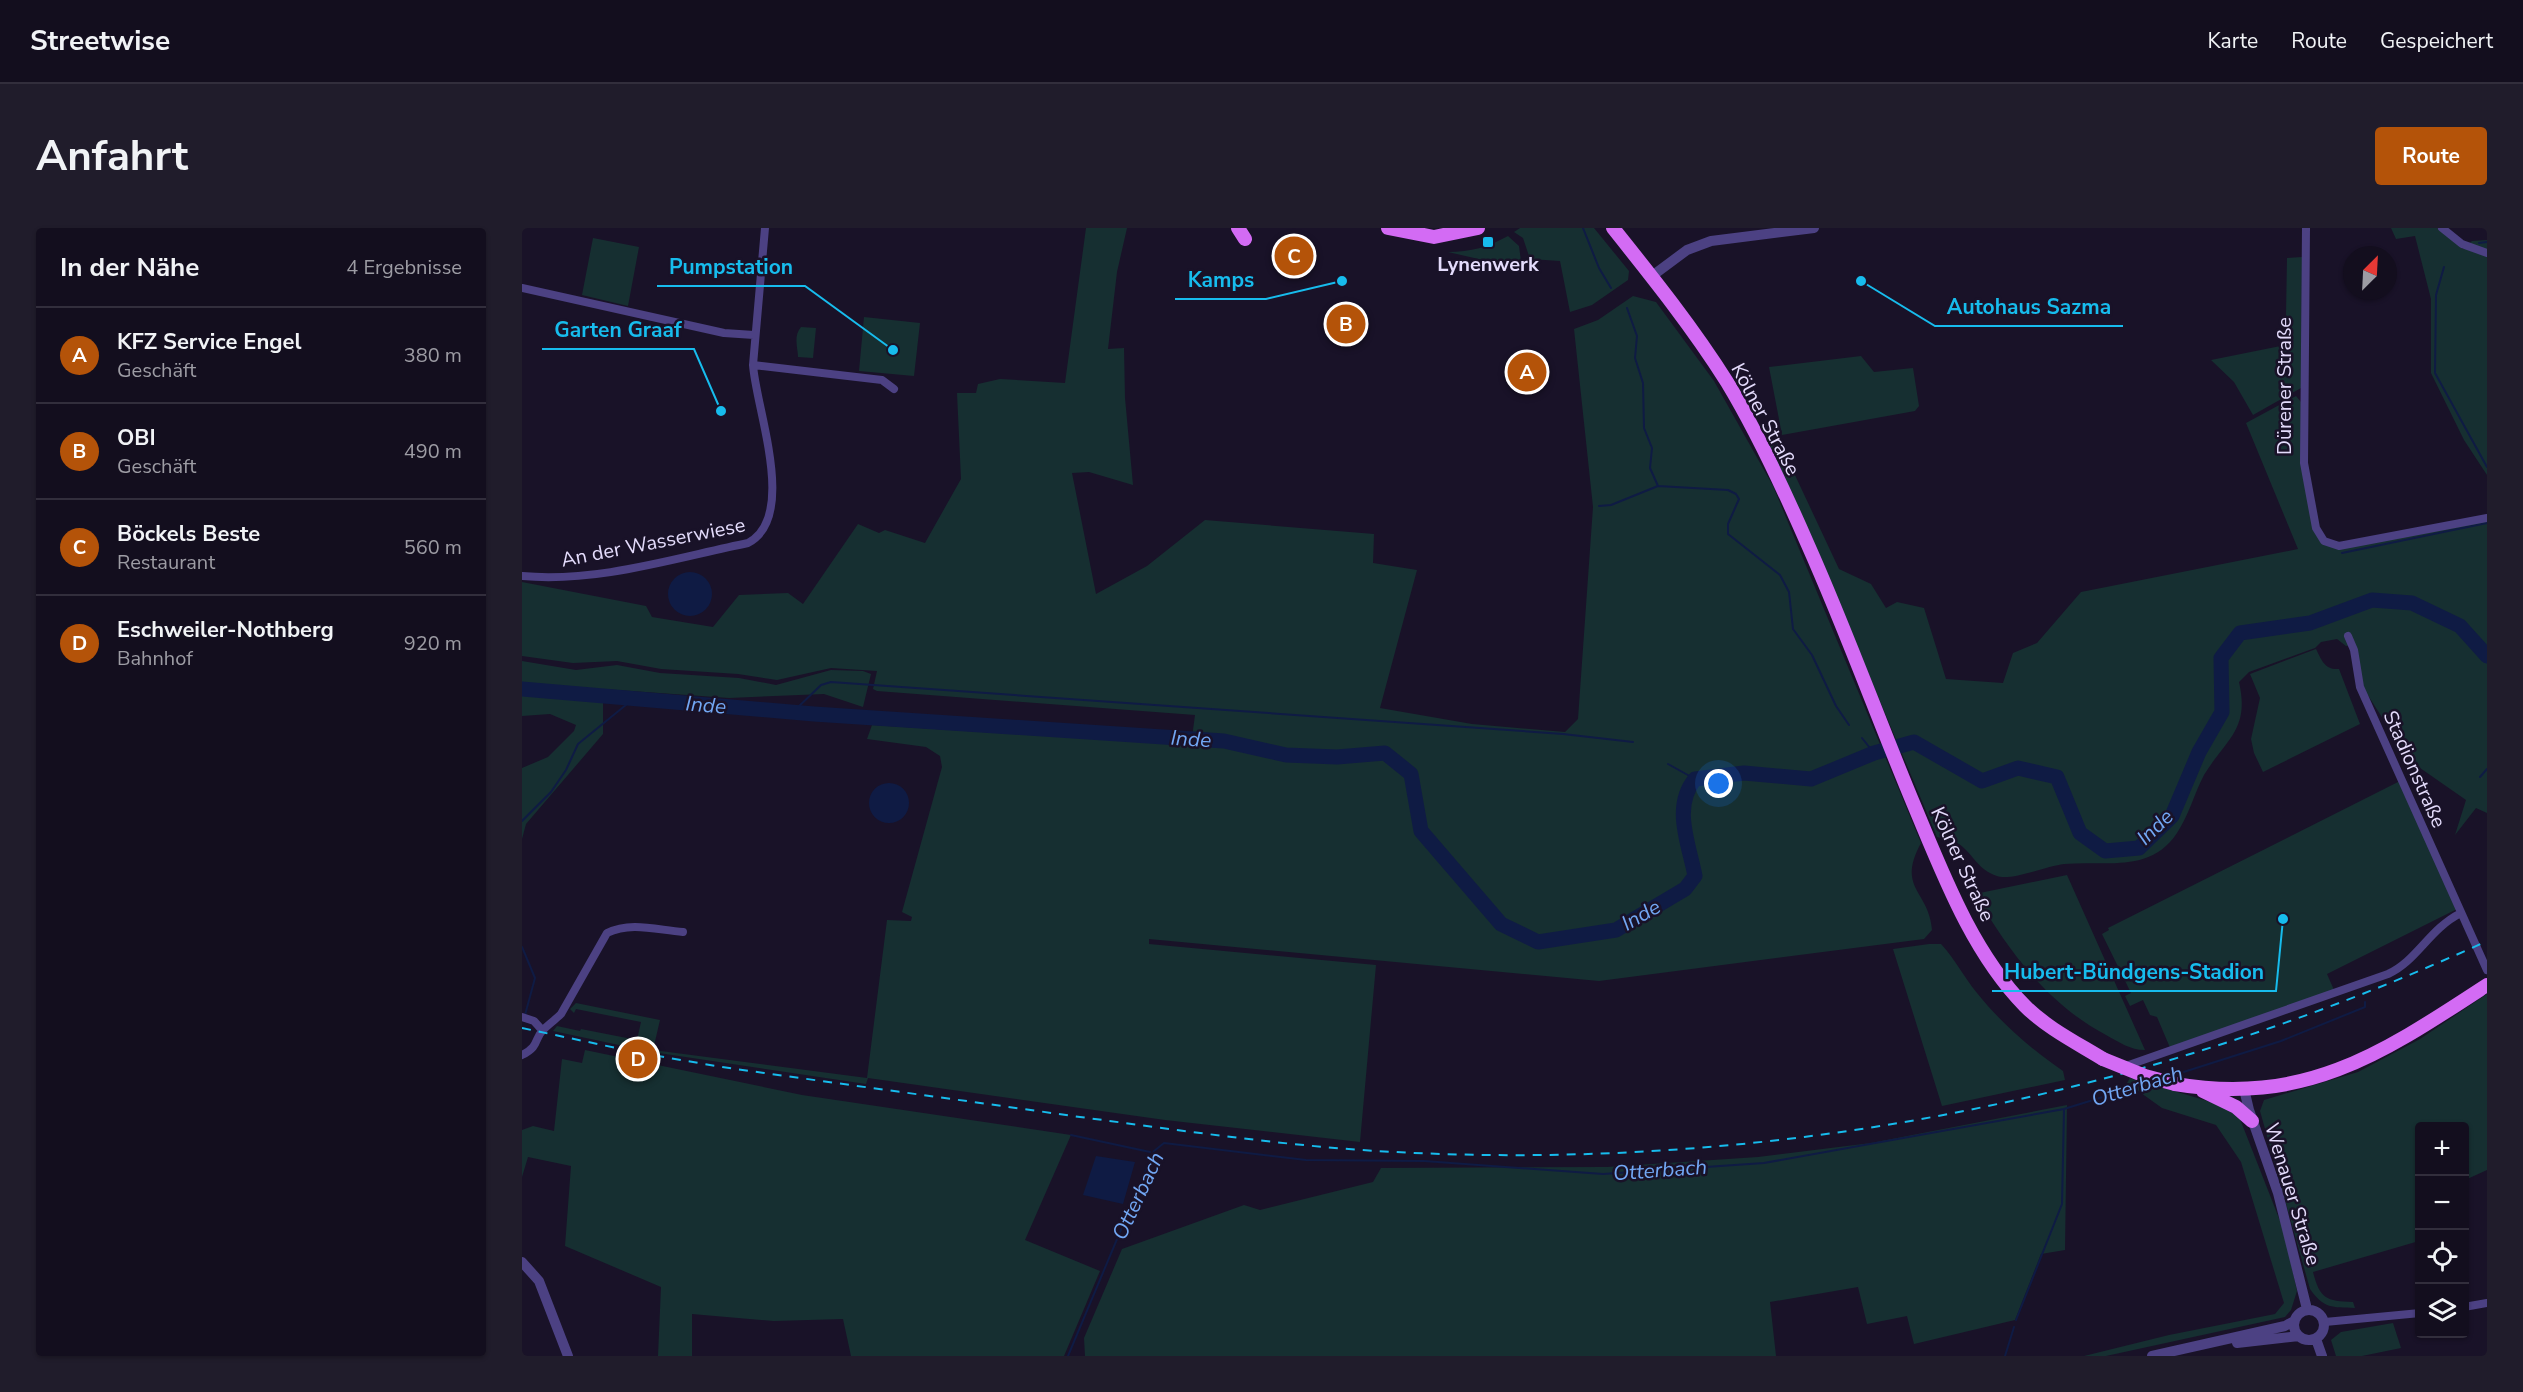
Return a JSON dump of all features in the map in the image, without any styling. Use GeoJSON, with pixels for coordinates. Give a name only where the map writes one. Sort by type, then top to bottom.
{"type":"FeatureCollection","features":[{"type":"Feature","properties":{"kind":"main road"},"geometry":{"type":"LineString","coordinates":[[1388,228],[1434,237],[1478,228]]}},
{"type":"Feature","properties":{"kind":"main road"},"geometry":{"type":"LineString","coordinates":[[1612,228],[1652,276]]}},
{"type":"Feature","properties":{"kind":"main road","name":"Kölner Straße"},"geometry":{"type":"LineString","coordinates":[[1652,276],[1721,374],[1753,432],[1808,546],[1938,863],[1982,950],[2026,1007],[2062,1034],[2103,1059],[2145,1076],[2196,1087],[2244,1089],[2284,1086],[2357,1063],[2416,1032],[2487,985]]}},
{"type":"Feature","properties":{"kind":"main road"},"geometry":{"type":"LineString","coordinates":[[2196,1087],[2226,1101],[2252,1121]]}},
{"type":"Feature","properties":{"kind":"street","name":"An der Wasserwiese"},"geometry":{"type":"LineString","coordinates":[[522,576],[549,579],[580,577],[748,543],[763,532],[769,520],[771,480],[766,435],[754,386],[753,365],[765,228]]}},
{"type":"Feature","properties":{"kind":"street"},"geometry":{"type":"LineString","coordinates":[[1652,276],[1687,250],[1711,241],[1814,228]]}},
{"type":"Feature","properties":{"kind":"street","name":"Dürener Straße"},"geometry":{"type":"LineString","coordinates":[[2306,228],[2304,463],[2316,528],[2324,541],[2339,546],[2487,518]]}},
{"type":"Feature","properties":{"kind":"street"},"geometry":{"type":"LineString","coordinates":[[2443,229],[2462,243],[2487,254]]}},
{"type":"Feature","properties":{"kind":"street"},"geometry":{"type":"LineString","coordinates":[[522,288],[724,333],[754,335]]}},
{"type":"Feature","properties":{"kind":"street"},"geometry":{"type":"LineString","coordinates":[[753,365],[882,380],[894,388]]}},
{"type":"Feature","properties":{"kind":"street","name":"Stadionstraße"},"geometry":{"type":"LineString","coordinates":[[2348,636],[2354,650],[2360,687],[2487,970]]}},
{"type":"Feature","properties":{"kind":"street"},"geometry":{"type":"LineString","coordinates":[[2126,1066],[2341,993],[2398,970],[2437,928],[2461,913]]}},
{"type":"Feature","properties":{"kind":"street"},"geometry":{"type":"LineString","coordinates":[[522,1055],[535,1046],[533,1023],[557,1018],[575,993],[607,933],[618,927],[643,927],[683,932]]}},
{"type":"Feature","properties":{"kind":"street","name":"Wenauer Straße"},"geometry":{"type":"LineString","coordinates":[[2244,1089],[2252,1121],[2278,1193],[2307,1310]]}},
{"type":"Feature","properties":{"kind":"street"},"geometry":{"type":"LineString","coordinates":[[522,1262],[539,1281],[568,1356]]}},
{"type":"Feature","properties":{"kind":"street"},"geometry":{"type":"LineString","coordinates":[[2469,1306],[2487,1303]]}},
{"type":"Feature","properties":{"kind":"street"},"geometry":{"type":"LineString","coordinates":[[2152,1356],[2285,1326],[2294,1321],[2299,1313],[2307,1310],[2319,1312],[2325,1322],[2324,1330],[2316,1339],[2307,1340],[2299,1336],[2195,1347]]}},
{"type":"Feature","properties":{"kind":"street"},"geometry":{"type":"LineString","coordinates":[[2325,1322],[2415,1313]]}},
{"type":"Feature","properties":{"kind":"street"},"geometry":{"type":"LineString","coordinates":[[2294,1321],[2299,1336]]}},
{"type":"Feature","properties":{"kind":"street"},"geometry":{"type":"LineString","coordinates":[[2316,1339],[2322,1356]]}},
{"type":"Feature","properties":{"kind":"green space"},"geometry":{"type":"Polygon","coordinates":[[[1086,228],[1127,228],[1117,272],[1108,349],[1124,348],[1125,398],[1133,485],[1089,472],[1072,473],[1096,594],[1147,566],[1205,520],[1374,534],[1373,563],[1417,570],[1380,708],[1472,724],[1565,732],[1578,719],[1593,507],[1574,329],[1598,320],[1633,296],[1656,302],[1714,381],[1773,486],[1921,843],[1914,858],[1913,880],[1926,906],[1932,930],[1924,939],[1599,981],[1149,939],[1149,944],[1376,965],[1360,1142],[1165,1120],[868,1078],[866,1084],[652,1052],[553,1031],[557,1026],[637,1040],[641,1022],[576,1009],[574,1013],[570,1009],[576,1003],[660,1020],[653,1050],[867,1078],[887,920],[911,921],[912,917],[902,912],[942,767],[940,756],[926,747],[867,739],[872,725],[1191,745],[1195,715],[877,691],[873,689],[877,671],[831,668],[777,680],[738,674],[661,669],[617,661],[573,663],[522,656],[522,582],[646,606],[652,617],[713,627],[739,595],[788,593],[803,604],[858,524],[879,533],[885,530],[925,543],[961,479],[957,393],[976,393],[978,384],[1000,379],[1065,383],[1086,228]]]}},
{"type":"Feature","properties":{"kind":"green space"},"geometry":{"type":"Polygon","coordinates":[[[1520,228],[1594,228],[1629,271],[1628,280],[1592,305],[1570,312],[1560,261],[1530,259],[1523,238],[1514,232],[1520,228]]]}},
{"type":"Feature","properties":{"kind":"green space"},"geometry":{"type":"Polygon","coordinates":[[[2391,228],[2437,228],[2463,249],[2472,241],[2487,240],[2487,475],[2464,440],[2431,373],[2431,299],[2415,236],[2396,239],[2391,228]]]}},
{"type":"Feature","properties":{"kind":"green space"},"geometry":{"type":"Polygon","coordinates":[[[1508,236],[1519,246],[1522,269],[1448,252],[1479,248],[1508,236]]]}},
{"type":"Feature","properties":{"kind":"green space"},"geometry":{"type":"Polygon","coordinates":[[[593,238],[639,247],[628,306],[582,295],[593,238]]]}},
{"type":"Feature","properties":{"kind":"green space"},"geometry":{"type":"Polygon","coordinates":[[[2302,257],[2301,388],[2253,415],[2234,382],[2211,360],[2290,344],[2286,315],[2287,258],[2302,257]]]}},
{"type":"Feature","properties":{"kind":"green space"},"geometry":{"type":"Polygon","coordinates":[[[864,317],[920,323],[914,376],[859,371],[864,317]]]}},
{"type":"Feature","properties":{"kind":"green space"},"geometry":{"type":"Polygon","coordinates":[[[801,327],[816,328],[813,358],[798,357],[797,338],[801,327]]]}},
{"type":"Feature","properties":{"kind":"green space"},"geometry":{"type":"Polygon","coordinates":[[[1861,356],[1874,372],[1913,368],[1919,406],[1915,411],[1782,435],[1769,367],[1861,356]]]}},
{"type":"Feature","properties":{"kind":"green space"},"geometry":{"type":"Polygon","coordinates":[[[2296,396],[2301,402],[2315,529],[2339,548],[2487,520],[2487,813],[2476,808],[2455,835],[2466,800],[2410,761],[2362,686],[2355,645],[2346,646],[2337,639],[2321,642],[2315,648],[2249,672],[2239,682],[2242,698],[2239,723],[2204,775],[2177,833],[2154,855],[2126,862],[2057,865],[2003,877],[1985,870],[1957,843],[1937,837],[1814,544],[1768,446],[1779,441],[1839,569],[1871,584],[1886,608],[1897,602],[1924,608],[1946,679],[2003,683],[2013,653],[2037,643],[2081,592],[2298,549],[2246,423],[2296,396]]]}},
{"type":"Feature","properties":{"kind":"green space"},"geometry":{"type":"Polygon","coordinates":[[[2316,649],[2327,666],[2339,669],[2360,724],[2263,772],[2254,753],[2251,739],[2260,698],[2250,674],[2316,649]]]}},
{"type":"Feature","properties":{"kind":"green space"},"geometry":{"type":"Polygon","coordinates":[[[522,661],[576,670],[617,665],[660,673],[739,678],[776,685],[831,670],[863,671],[871,674],[863,707],[824,694],[729,698],[603,689],[603,734],[526,824],[522,839],[522,768],[548,757],[574,731],[576,725],[550,714],[522,716],[522,661]]]}},
{"type":"Feature","properties":{"kind":"green space"},"geometry":{"type":"Polygon","coordinates":[[[2400,781],[2457,909],[2327,974],[2334,990],[2171,1050],[2157,1017],[2150,1015],[2143,1000],[2130,1006],[2125,996],[2131,993],[2102,934],[2109,930],[2108,928],[2400,781]]]}},
{"type":"Feature","properties":{"kind":"green space"},"geometry":{"type":"Polygon","coordinates":[[[2067,875],[2145,1050],[2129,1047],[2106,1035],[2085,1022],[2047,991],[2001,936],[1975,894],[2067,875]]]}},
{"type":"Feature","properties":{"kind":"green space"},"geometry":{"type":"Polygon","coordinates":[[[1941,944],[1972,987],[1996,1015],[2017,1035],[2063,1071],[2065,1080],[1942,1106],[1893,949],[1941,944]]]}},
{"type":"Feature","properties":{"kind":"green space"},"geometry":{"type":"Polygon","coordinates":[[[2487,994],[2487,1170],[2469,1178],[2469,1122],[2415,1122],[2415,1242],[2313,1272],[2318,1288],[2326,1297],[2336,1301],[2353,1302],[2355,1308],[2329,1306],[2315,1296],[2310,1289],[2260,1111],[2264,1100],[2358,1072],[2420,1039],[2487,994]]]}},
{"type":"Feature","properties":{"kind":"green space"},"geometry":{"type":"Polygon","coordinates":[[[585,1050],[802,1095],[1071,1135],[1025,1240],[1100,1271],[1064,1356],[851,1356],[843,1319],[774,1321],[692,1314],[692,1356],[658,1356],[661,1287],[565,1246],[571,1166],[528,1157],[522,1177],[522,1130],[533,1126],[554,1131],[562,1059],[582,1063],[585,1050]]]}},
{"type":"Feature","properties":{"kind":"green space"},"geometry":{"type":"Polygon","coordinates":[[[2130,1078],[2228,1107],[2240,1119],[2284,1231],[2297,1291],[2291,1310],[2285,1317],[2106,1356],[2084,1356],[2169,1335],[2275,1314],[2284,1303],[2241,1162],[2216,1125],[2162,1108],[2127,1083],[2130,1078]]]}},
{"type":"Feature","properties":{"kind":"green space"},"geometry":{"type":"Polygon","coordinates":[[[2067,1105],[2065,1250],[2041,1254],[2015,1320],[1914,1344],[1907,1316],[1867,1324],[1858,1287],[1770,1302],[1776,1356],[1085,1356],[1084,1338],[1122,1249],[1244,1205],[1260,1210],[1373,1182],[1381,1168],[1607,1167],[1758,1157],[1871,1143],[2067,1105]]]}},
{"type":"Feature","properties":{"kind":"green space"},"geometry":{"type":"Polygon","coordinates":[[[2393,1323],[2401,1348],[2362,1356],[2336,1356],[2331,1340],[2341,1332],[2393,1323]]]}},
{"type":"Feature","properties":{"kind":"water"},"geometry":{"type":"Polygon","coordinates":[[[690,572],[699,573],[706,578],[711,585],[711,603],[706,610],[699,615],[690,616],[681,615],[674,610],[669,603],[668,594],[669,585],[674,578],[681,573],[690,572]]]}},
{"type":"Feature","properties":{"kind":"water"},"geometry":{"type":"Polygon","coordinates":[[[889,783],[903,789],[909,803],[903,817],[889,823],[875,817],[869,803],[875,789],[889,783]]]}},
{"type":"Feature","properties":{"kind":"water"},"geometry":{"type":"Polygon","coordinates":[[[1096,1156],[1135,1162],[1123,1204],[1083,1195],[1096,1156]]]}},
{"type":"Feature","properties":{"kind":"waterway"},"geometry":{"type":"LineString","coordinates":[[1583,228],[1599,268],[1611,288]]}},
{"type":"Feature","properties":{"kind":"waterway"},"geometry":{"type":"LineString","coordinates":[[2479,243],[2487,242]]}},
{"type":"Feature","properties":{"kind":"waterway"},"geometry":{"type":"LineString","coordinates":[[2444,267],[2436,295],[2435,373],[2487,467]]}},
{"type":"Feature","properties":{"kind":"waterway"},"geometry":{"type":"LineString","coordinates":[[1627,308],[1637,336],[1635,358],[1643,383],[1644,428],[1652,448],[1650,468],[1658,486],[1728,490],[1736,494],[1739,499],[1728,524],[1728,534],[1780,575],[1789,592],[1793,629],[1812,655],[1836,706],[1849,725]]}},
{"type":"Feature","properties":{"kind":"waterway"},"geometry":{"type":"LineString","coordinates":[[1599,506],[1611,505],[1658,486]]}},
{"type":"Feature","properties":{"kind":"waterway"},"geometry":{"type":"LineString","coordinates":[[2342,553],[2487,523]]}},
{"type":"Feature","properties":{"kind":"waterway","name":"Inde"},"geometry":{"type":"LineString","coordinates":[[522,689],[814,714],[1224,741],[1286,755],[1337,757],[1385,753],[1411,774],[1421,831],[1501,924],[1538,942],[1616,930],[1685,889],[1695,876],[1684,826],[1684,801],[1695,779],[1744,773],[1811,779],[1874,753],[1914,742],[1982,781],[2018,768],[2057,777],[2080,833],[2105,851],[2139,848],[2172,816],[2199,752],[2222,712],[2221,658],[2240,633],[2310,623],[2372,600],[2412,603],[2460,626],[2487,656]]}},
{"type":"Feature","properties":{"kind":"waterway"},"geometry":{"type":"LineString","coordinates":[[793,712],[821,685],[831,682],[1563,734],[1633,742]]}},
{"type":"Feature","properties":{"kind":"waterway"},"geometry":{"type":"LineString","coordinates":[[522,821],[551,792],[566,770],[578,744],[632,700]]}},
{"type":"Feature","properties":{"kind":"waterway"},"geometry":{"type":"LineString","coordinates":[[1862,738],[1874,753]]}},
{"type":"Feature","properties":{"kind":"waterway"},"geometry":{"type":"LineString","coordinates":[[1668,764],[1695,779]]}},
{"type":"Feature","properties":{"kind":"waterway","name":"Otterbach"},"geometry":{"type":"LineString","coordinates":[[2480,777],[2487,769]]}},
{"type":"Feature","properties":{"kind":"waterway"},"geometry":{"type":"LineString","coordinates":[[522,947],[535,978],[525,1015]]}},
{"type":"Feature","properties":{"kind":"waterway","name":"Otterbach"},"geometry":{"type":"LineString","coordinates":[[2171,1076],[2281,1041],[2365,1007],[2365,1002]]}},
{"type":"Feature","properties":{"kind":"waterway","name":"Otterbach"},"geometry":{"type":"LineString","coordinates":[[1068,1356],[1154,1151],[1164,1143],[1306,1160],[1424,1161],[1603,1174],[1764,1163],[2064,1109],[2148,1083]]}},
{"type":"Feature","properties":{"kind":"waterway"},"geometry":{"type":"LineString","coordinates":[[2016,1320],[2062,1204],[2064,1110]]}},
{"type":"Feature","properties":{"kind":"waterway"},"geometry":{"type":"LineString","coordinates":[[1071,1135],[1150,1152]]}},
{"type":"Feature","properties":{"kind":"waterway"},"geometry":{"type":"LineString","coordinates":[[2005,1356],[2014,1327]]}},
{"type":"Feature","properties":{"kind":"railway"},"geometry":{"type":"LineString","coordinates":[[522,1028],[640,1053],[722,1067],[1266,1141],[1377,1151],[1521,1155],[1663,1150],[1805,1137],[1945,1115],[2084,1084],[2220,1045],[2355,997],[2487,941]]}},
{"type":"Feature","properties":{"kind":"place","name":"Lynenwerk"},"geometry":{"type":"Point","coordinates":[1488,242]}},
{"type":"Feature","properties":{"kind":"place","name":"Böckels Beste"},"geometry":{"type":"Point","coordinates":[1294,256]}},
{"type":"Feature","properties":{"kind":"place","name":"Kamps"},"geometry":{"type":"Point","coordinates":[1342,281]}},
{"type":"Feature","properties":{"kind":"place","name":"Autohaus Sazma"},"geometry":{"type":"Point","coordinates":[1861,281]}},
{"type":"Feature","properties":{"kind":"place","name":"OBI"},"geometry":{"type":"Point","coordinates":[1346,324]}},
{"type":"Feature","properties":{"kind":"place","name":"Pumpstation"},"geometry":{"type":"Point","coordinates":[893,350]}},
{"type":"Feature","properties":{"kind":"place","name":"KFZ Service Engel"},"geometry":{"type":"Point","coordinates":[1527,372]}},
{"type":"Feature","properties":{"kind":"place","name":"Garten Graaf"},"geometry":{"type":"Point","coordinates":[721,411]}},
{"type":"Feature","properties":{"kind":"place","name":"Hubert-Bündgens-Stadion"},"geometry":{"type":"Point","coordinates":[2283,919]}},
{"type":"Feature","properties":{"kind":"place","name":"Eschweiler-Nothberg"},"geometry":{"type":"Point","coordinates":[638,1059]}}]}
